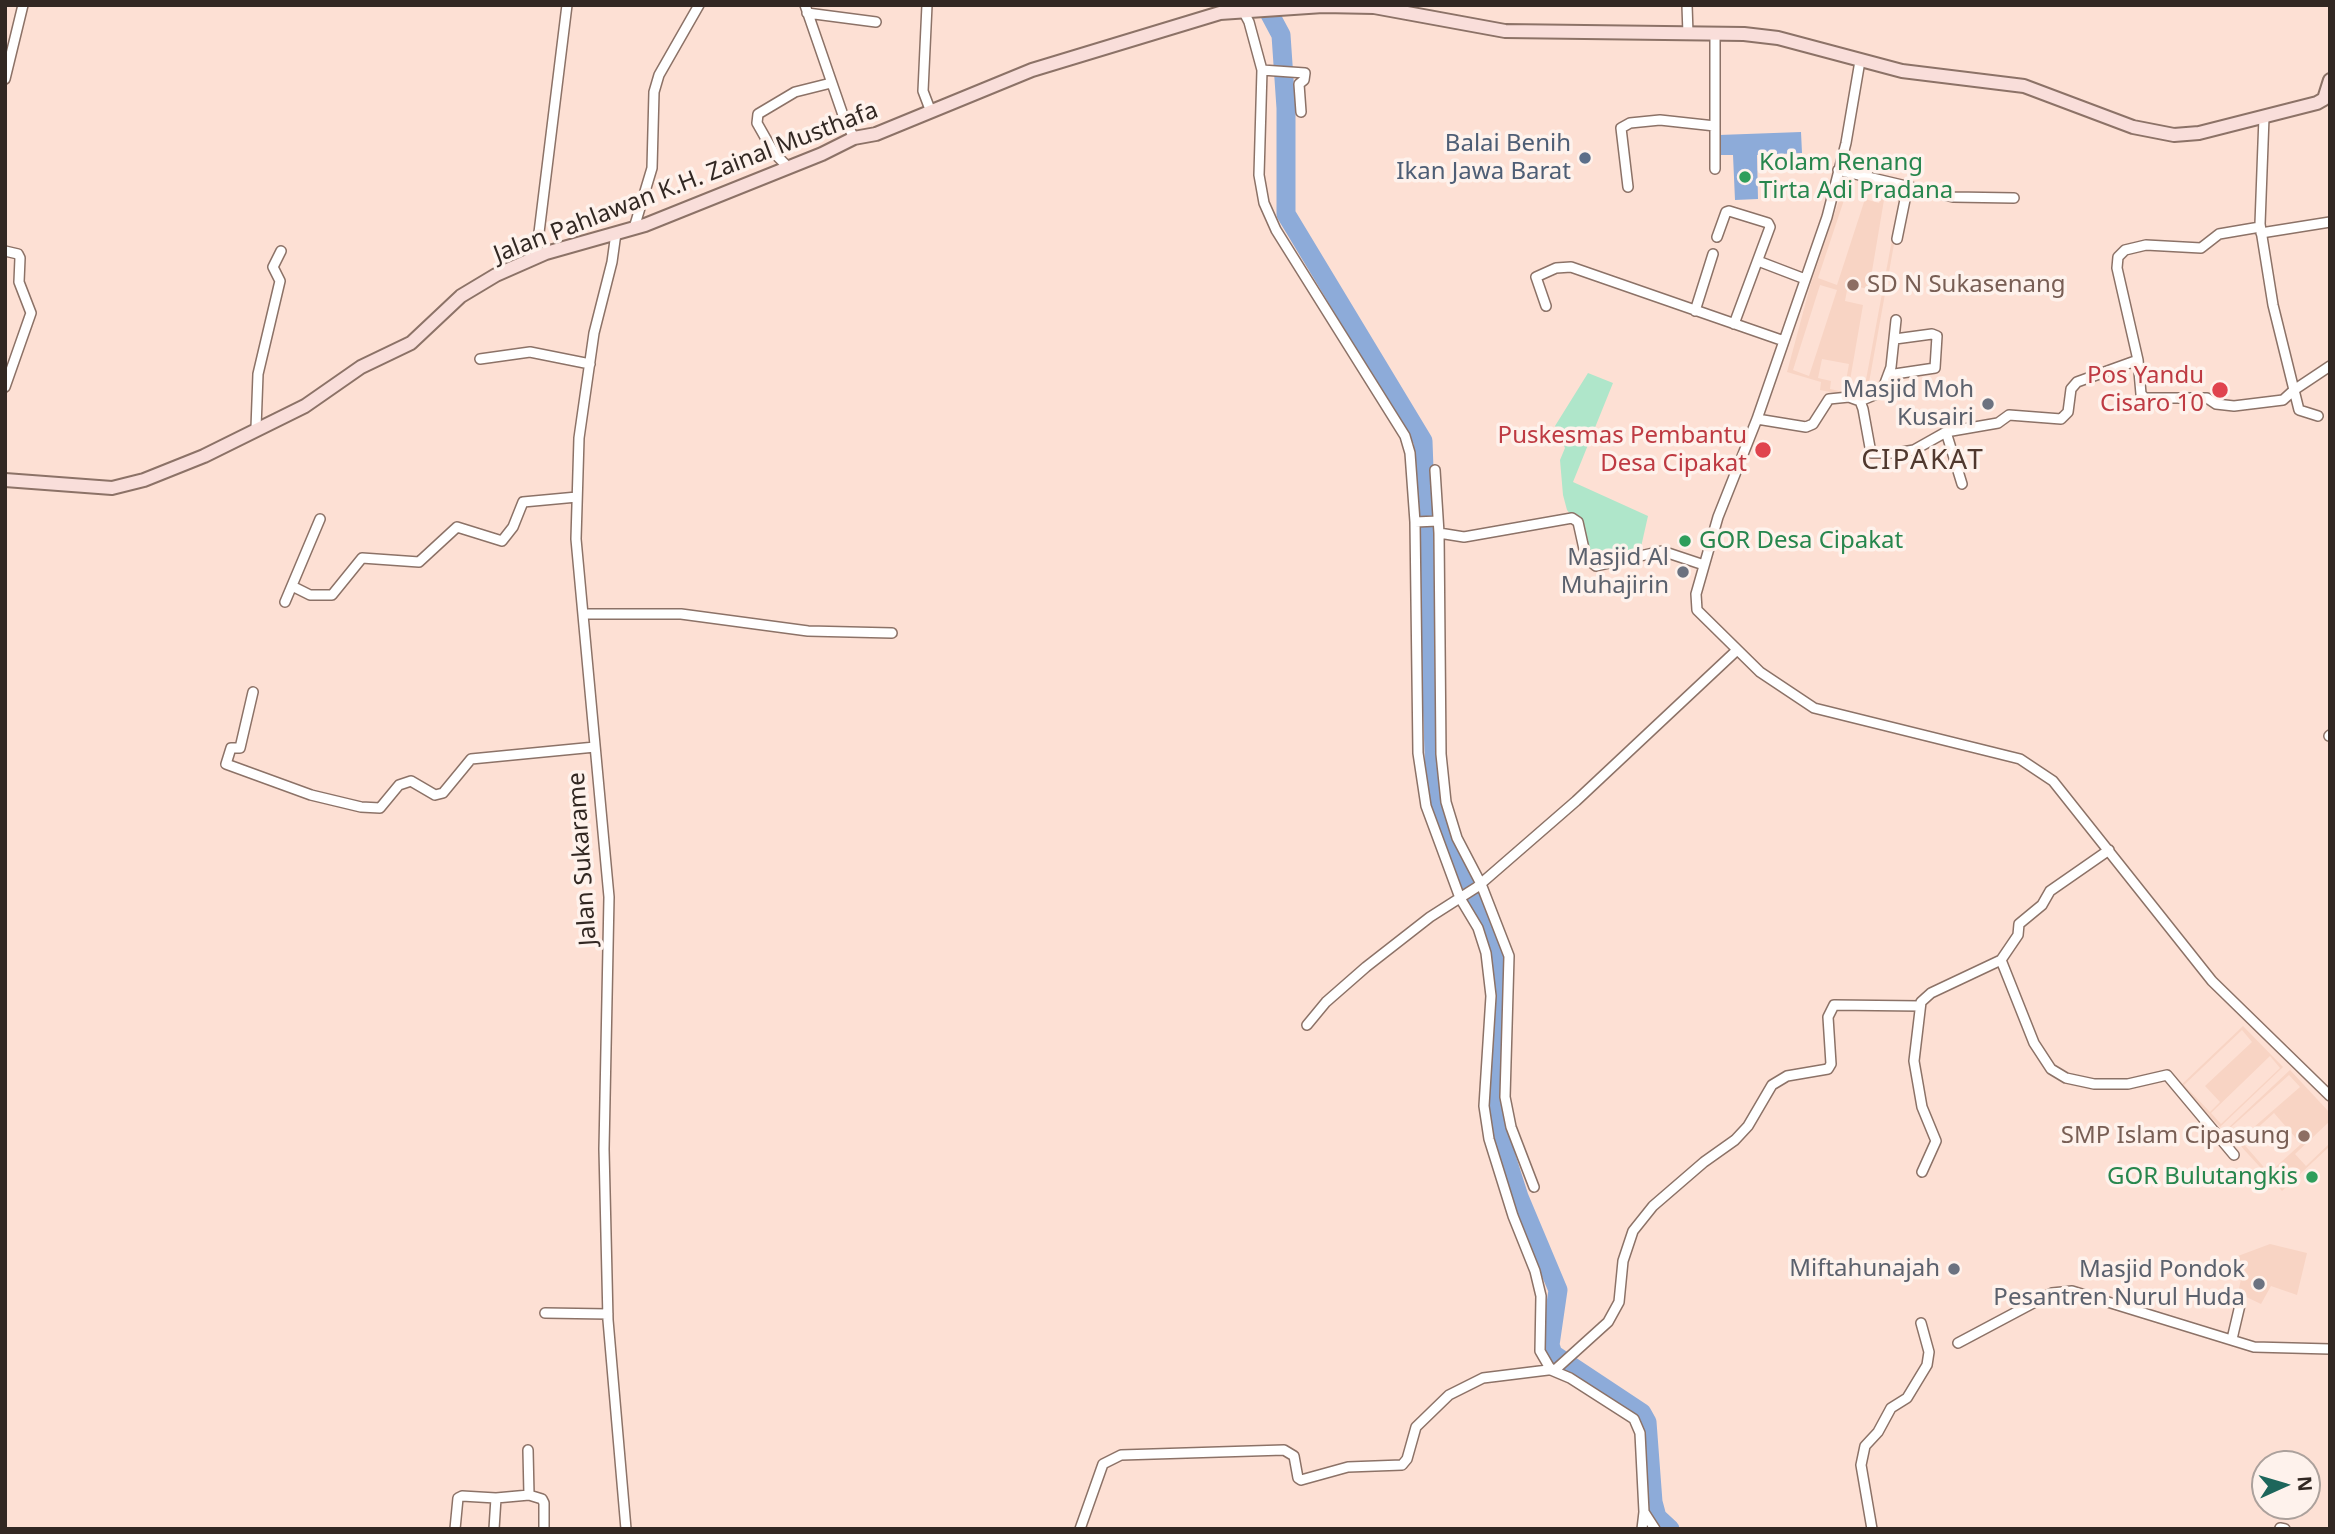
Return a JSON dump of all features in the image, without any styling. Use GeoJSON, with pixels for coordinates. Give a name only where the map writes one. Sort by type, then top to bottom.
{"type":"FeatureCollection","features":[{"type":"Feature","properties":{"kind":"street"},"geometry":{"type":"LineString","coordinates":[[5,79],[23,5]]}},
{"type":"Feature","properties":{"kind":"street"},"geometry":{"type":"LineString","coordinates":[[536,257],[567,5]]}},
{"type":"Feature","properties":{"kind":"street"},"geometry":{"type":"LineString","coordinates":[[634,228],[652,168],[654,92],[659,75],[699,5]]}},
{"type":"Feature","properties":{"kind":"street"},"geometry":{"type":"LineString","coordinates":[[927,5],[923,91],[931,112]]}},
{"type":"Feature","properties":{"kind":"street"},"geometry":{"type":"LineString","coordinates":[[1687,5],[1688,34]]}},
{"type":"Feature","properties":{"kind":"street","name":"Jalan Pahlawan K.H. Zainal Musthafa"},"geometry":{"type":"LineString","coordinates":[[5,480],[112,488],[131,485],[204,456],[256,428],[306,406],[361,367],[411,343],[461,296],[536,257],[634,228],[789,168],[854,138],[876,134],[1032,70],[1196,19],[1245,9],[1374,7],[1504,31],[1715,33],[1778,38],[1902,71],[2024,86],[2157,133],[2199,133],[2327,102]]}},
{"type":"Feature","properties":{"kind":"street"},"geometry":{"type":"LineString","coordinates":[[854,138],[831,83],[806,9],[876,22]]}},
{"type":"Feature","properties":{"kind":"street"},"geometry":{"type":"LineString","coordinates":[[1245,9],[1262,69],[1259,175],[1264,203],[1276,230],[1405,436],[1410,453],[1417,522],[1418,753],[1426,806],[1462,897],[1478,928],[1489,970],[1491,996],[1484,1106],[1489,1139],[1513,1216],[1535,1271],[1541,1296],[1539,1351],[1555,1369],[1634,1419],[1640,1433],[1644,1512],[1642,1529]]}},
{"type":"Feature","properties":{"kind":"street"},"geometry":{"type":"LineString","coordinates":[[1715,33],[1715,169]]}},
{"type":"Feature","properties":{"kind":"street"},"geometry":{"type":"LineString","coordinates":[[1860,61],[1827,216],[1757,419],[1718,517],[1696,594],[1697,610],[1736,651],[1778,686],[1814,708],[2021,759],[2053,781],[2212,981],[2330,1096]]}},
{"type":"Feature","properties":{"kind":"street"},"geometry":{"type":"LineString","coordinates":[[1262,69],[1304,73],[1304,80],[1299,84],[1301,112]]}},
{"type":"Feature","properties":{"kind":"street"},"geometry":{"type":"LineString","coordinates":[[2327,102],[2330,80]]}},
{"type":"Feature","properties":{"kind":"street"},"geometry":{"type":"LineString","coordinates":[[789,168],[775,153],[757,123],[758,114],[795,92],[831,83]]}},
{"type":"Feature","properties":{"kind":"street"},"geometry":{"type":"LineString","coordinates":[[2264,117],[2260,171],[2261,230],[2273,305],[2299,410],[2318,416]]}},
{"type":"Feature","properties":{"kind":"street"},"geometry":{"type":"LineString","coordinates":[[1628,187],[1620,128],[1630,123],[1660,120],[1715,127]]}},
{"type":"Feature","properties":{"kind":"street"},"geometry":{"type":"LineString","coordinates":[[1838,170],[1966,199],[2014,198]]}},
{"type":"Feature","properties":{"kind":"street"},"geometry":{"type":"LineString","coordinates":[[1897,239],[1908,185]]}},
{"type":"Feature","properties":{"kind":"street"},"geometry":{"type":"LineString","coordinates":[[1717,237],[1726,212],[1729,211],[1768,223],[1770,227],[1734,324]]}},
{"type":"Feature","properties":{"kind":"street"},"geometry":{"type":"LineString","coordinates":[[2330,222],[2219,234],[2201,248],[2146,246],[2125,250],[2118,257],[2117,268],[2138,360],[2141,394],[2145,398],[2203,398],[2216,404],[2234,406],[2283,400],[2330,366]]}},
{"type":"Feature","properties":{"kind":"street","name":"Jalan Sukarame"},"geometry":{"type":"LineString","coordinates":[[616,233],[590,364],[579,438],[576,539],[609,897],[604,1149],[608,1314],[626,1529]]}},
{"type":"Feature","properties":{"kind":"street"},"geometry":{"type":"LineString","coordinates":[[5,251],[20,258],[19,282],[30,313],[5,387]]}},
{"type":"Feature","properties":{"kind":"street"},"geometry":{"type":"LineString","coordinates":[[256,428],[258,374],[280,281],[273,267],[281,251]]}},
{"type":"Feature","properties":{"kind":"street"},"geometry":{"type":"LineString","coordinates":[[1695,312],[1713,254]]}},
{"type":"Feature","properties":{"kind":"street"},"geometry":{"type":"LineString","coordinates":[[1758,261],[1805,279]]}},
{"type":"Feature","properties":{"kind":"street"},"geometry":{"type":"LineString","coordinates":[[1546,306],[1536,278],[1556,268],[1571,267],[1784,341]]}},
{"type":"Feature","properties":{"kind":"street"},"geometry":{"type":"LineString","coordinates":[[1757,419],[1806,427],[1813,424],[1829,399],[1849,397],[1860,401],[1879,393],[1888,376],[1896,320]]}},
{"type":"Feature","properties":{"kind":"street"},"geometry":{"type":"LineString","coordinates":[[1888,376],[1935,368],[1937,336],[1932,334],[1895,339]]}},
{"type":"Feature","properties":{"kind":"street"},"geometry":{"type":"LineString","coordinates":[[480,359],[530,352],[590,364]]}},
{"type":"Feature","properties":{"kind":"street"},"geometry":{"type":"LineString","coordinates":[[1860,401],[1868,446],[1876,456],[1914,450],[1946,432],[1998,423],[2009,415],[2061,419],[2068,412],[2071,389],[2077,382],[2138,360]]}},
{"type":"Feature","properties":{"kind":"street"},"geometry":{"type":"LineString","coordinates":[[1946,432],[1962,484]]}},
{"type":"Feature","properties":{"kind":"street"},"geometry":{"type":"LineString","coordinates":[[1435,470],[1436,521],[1439,533],[1442,766],[1446,802],[1457,838],[1509,956],[1505,1097],[1511,1127],[1534,1187]]}},
{"type":"Feature","properties":{"kind":"street"},"geometry":{"type":"LineString","coordinates":[[292,586],[310,595],[332,595],[362,558],[419,562],[457,527],[502,541],[513,527],[523,502],[577,497]]}},
{"type":"Feature","properties":{"kind":"street"},"geometry":{"type":"LineString","coordinates":[[1439,533],[1464,537],[1572,518],[1578,522],[1586,558],[1595,566],[1662,551],[1704,565]]}},
{"type":"Feature","properties":{"kind":"street"},"geometry":{"type":"LineString","coordinates":[[285,602],[320,519]]}},
{"type":"Feature","properties":{"kind":"street"},"geometry":{"type":"LineString","coordinates":[[1417,522],[1436,521]]}},
{"type":"Feature","properties":{"kind":"street"},"geometry":{"type":"LineString","coordinates":[[583,614],[681,614],[807,631],[891,633]]}},
{"type":"Feature","properties":{"kind":"street"},"geometry":{"type":"LineString","coordinates":[[1307,1024],[1326,1002],[1366,967],[1430,916],[1479,885],[1576,801],[1736,651]]}},
{"type":"Feature","properties":{"kind":"street"},"geometry":{"type":"LineString","coordinates":[[253,692],[240,748],[230,749],[226,764],[311,795],[361,807],[380,808],[399,785],[411,781],[435,795],[443,793],[471,759],[595,747]]}},
{"type":"Feature","properties":{"kind":"street"},"geometry":{"type":"LineString","coordinates":[[1922,1172],[1936,1141],[1922,1107],[1913,1061],[1920,1006],[1931,993],[2001,960],[2018,935],[2019,924],[2042,905],[2050,891],[2109,850]]}},
{"type":"Feature","properties":{"kind":"street"},"geometry":{"type":"LineString","coordinates":[[2001,960],[2034,1043],[2052,1069],[2066,1078],[2094,1084],[2128,1084],[2167,1075],[2234,1155]]}},
{"type":"Feature","properties":{"kind":"street"},"geometry":{"type":"LineString","coordinates":[[1080,1529],[1103,1464],[1110,1458],[1132,1453],[1224,1454],[1284,1450],[1294,1456],[1298,1478],[1301,1480],[1348,1467],[1402,1465],[1407,1459],[1416,1427],[1449,1395],[1483,1378],[1555,1369],[1608,1322],[1619,1302],[1623,1261],[1633,1231],[1653,1206],[1704,1161],[1735,1140],[1748,1126],[1772,1085],[1787,1076],[1828,1069],[1831,1064],[1828,1017],[1833,1005],[1920,1006]]}},
{"type":"Feature","properties":{"kind":"street"},"geometry":{"type":"LineString","coordinates":[[1958,1343],[2052,1293],[2073,1291],[2262,1349],[2330,1349]]}},
{"type":"Feature","properties":{"kind":"street"},"geometry":{"type":"LineString","coordinates":[[2232,1339],[2239,1305]]}},
{"type":"Feature","properties":{"kind":"street"},"geometry":{"type":"LineString","coordinates":[[545,1312],[608,1314]]}},
{"type":"Feature","properties":{"kind":"street"},"geometry":{"type":"LineString","coordinates":[[1871,1529],[1861,1465],[1865,1446],[1878,1432],[1891,1408],[1907,1398],[1927,1364],[1929,1352],[1921,1323]]}},
{"type":"Feature","properties":{"kind":"street"},"geometry":{"type":"LineString","coordinates":[[527,1450],[529,1495]]}},
{"type":"Feature","properties":{"kind":"street"},"geometry":{"type":"LineString","coordinates":[[455,1529],[458,1499],[462,1496],[496,1498],[529,1495],[542,1499],[544,1503],[544,1529]]}},
{"type":"Feature","properties":{"kind":"street"},"geometry":{"type":"LineString","coordinates":[[494,1529],[496,1498]]}},
{"type":"Feature","properties":{"kind":"street"},"geometry":{"type":"LineString","coordinates":[[1644,1512],[1655,1529]]}},
{"type":"Feature","properties":{"kind":"shaded area","name":"SD N Sukasenang"},"geometry":{"type":"Polygon","coordinates":[[[1849,171],[1904,189],[1866,399],[1820,390],[1821,382],[1787,372],[1811,283],[1849,171]],[[1852,176],[1818,278],[1837,285],[1865,199],[1879,203],[1884,187],[1852,176]],[[1886,188],[1869,289],[1848,285],[1845,301],[1863,305],[1848,392],[1863,396],[1901,191],[1886,188]],[[1820,285],[1793,370],[1809,376],[1837,290],[1820,285]],[[1822,359],[1818,378],[1831,381],[1830,389],[1844,392],[1849,364],[1822,359]]]}},
{"type":"Feature","properties":{"kind":"shaded area"},"geometry":{"type":"Polygon","coordinates":[[[2243,1026],[2283,1067],[2220,1127],[2180,1086],[2243,1026]],[[2242,1030],[2184,1085],[2210,1112],[2220,1102],[2205,1086],[2252,1042],[2242,1030]],[[2270,1056],[2211,1113],[2221,1124],[2280,1068],[2270,1056]]]}},
{"type":"Feature","properties":{"kind":"shaded area","name":"SMP Islam Cipasung"},"geometry":{"type":"Polygon","coordinates":[[[2290,1070],[2330,1113],[2330,1121],[2295,1154],[2306,1166],[2330,1143],[2330,1146],[2282,1191],[2226,1130],[2290,1070]],[[2289,1075],[2229,1129],[2238,1141],[2300,1087],[2289,1075]],[[2274,1113],[2242,1142],[2269,1173],[2301,1144],[2274,1113]]]}},
{"type":"Feature","properties":{"kind":"shaded area"},"geometry":{"type":"Polygon","coordinates":[[[2270,1244],[2307,1253],[2297,1295],[2271,1286],[2261,1304],[2238,1293],[2243,1270],[2238,1256],[2270,1244]]]}},
{"type":"Feature","properties":{"kind":"green space"},"geometry":{"type":"Polygon","coordinates":[[[1588,373],[1613,383],[1573,482],[1648,516],[1641,547],[1589,562],[1576,521],[1567,510],[1563,495],[1560,460],[1565,448],[1555,426],[1588,373]]]}},
{"type":"Feature","properties":{"kind":"water","name":"Kolam Renang Tirta Adi Pradana"},"geometry":{"type":"Polygon","coordinates":[[[1801,132],[1802,153],[1757,155],[1758,199],[1735,200],[1733,155],[1720,155],[1719,135],[1801,132]]]}},
{"type":"Feature","properties":{"kind":"waterway"},"geometry":{"type":"LineString","coordinates":[[1265,5],[1281,35],[1286,108],[1286,214],[1423,441],[1436,809],[1501,960],[1503,984],[1492,1101],[1495,1122],[1519,1197],[1558,1290],[1550,1345],[1553,1354],[1642,1413],[1647,1422],[1653,1502],[1657,1517],[1670,1529]]}},
{"type":"Feature","properties":{"kind":"place","name":"Balai Benih Ikan Jawa Barat"},"geometry":{"type":"Point","coordinates":[1585,158]}},
{"type":"Feature","properties":{"kind":"place","name":"Kolam Renang Tirta Adi Pradana"},"geometry":{"type":"Point","coordinates":[1745,177]}},
{"type":"Feature","properties":{"kind":"place","name":"SD N Sukasenang"},"geometry":{"type":"Point","coordinates":[1853,285]}},
{"type":"Feature","properties":{"kind":"place","name":"Pos Yandu Cisaro 10"},"geometry":{"type":"Point","coordinates":[2220,390]}},
{"type":"Feature","properties":{"kind":"place","name":"Masjid Moh Kusairi"},"geometry":{"type":"Point","coordinates":[1988,404]}},
{"type":"Feature","properties":{"kind":"place","name":"Puskesmas Pembantu Desa Cipakat"},"geometry":{"type":"Point","coordinates":[1763,450]}},
{"type":"Feature","properties":{"kind":"place","name":"GOR Desa Cipakat"},"geometry":{"type":"Point","coordinates":[1685,541]}},
{"type":"Feature","properties":{"kind":"place","name":"Masjid Al Muhajirin"},"geometry":{"type":"Point","coordinates":[1683,572]}},
{"type":"Feature","properties":{"kind":"place","name":"SMP Islam Cipasung"},"geometry":{"type":"Point","coordinates":[2304,1136]}},
{"type":"Feature","properties":{"kind":"place","name":"GOR Bulutangkis"},"geometry":{"type":"Point","coordinates":[2312,1177]}},
{"type":"Feature","properties":{"kind":"place","name":"Miftahunajah"},"geometry":{"type":"Point","coordinates":[1954,1269]}},
{"type":"Feature","properties":{"kind":"place","name":"Masjid Pondok Pesantren Nurul Huda"},"geometry":{"type":"Point","coordinates":[2259,1284]}},
{"type":"Feature","properties":{"kind":"district","name":"CIPAKAT"},"geometry":{"type":"Point","coordinates":[1923,461]}}]}
